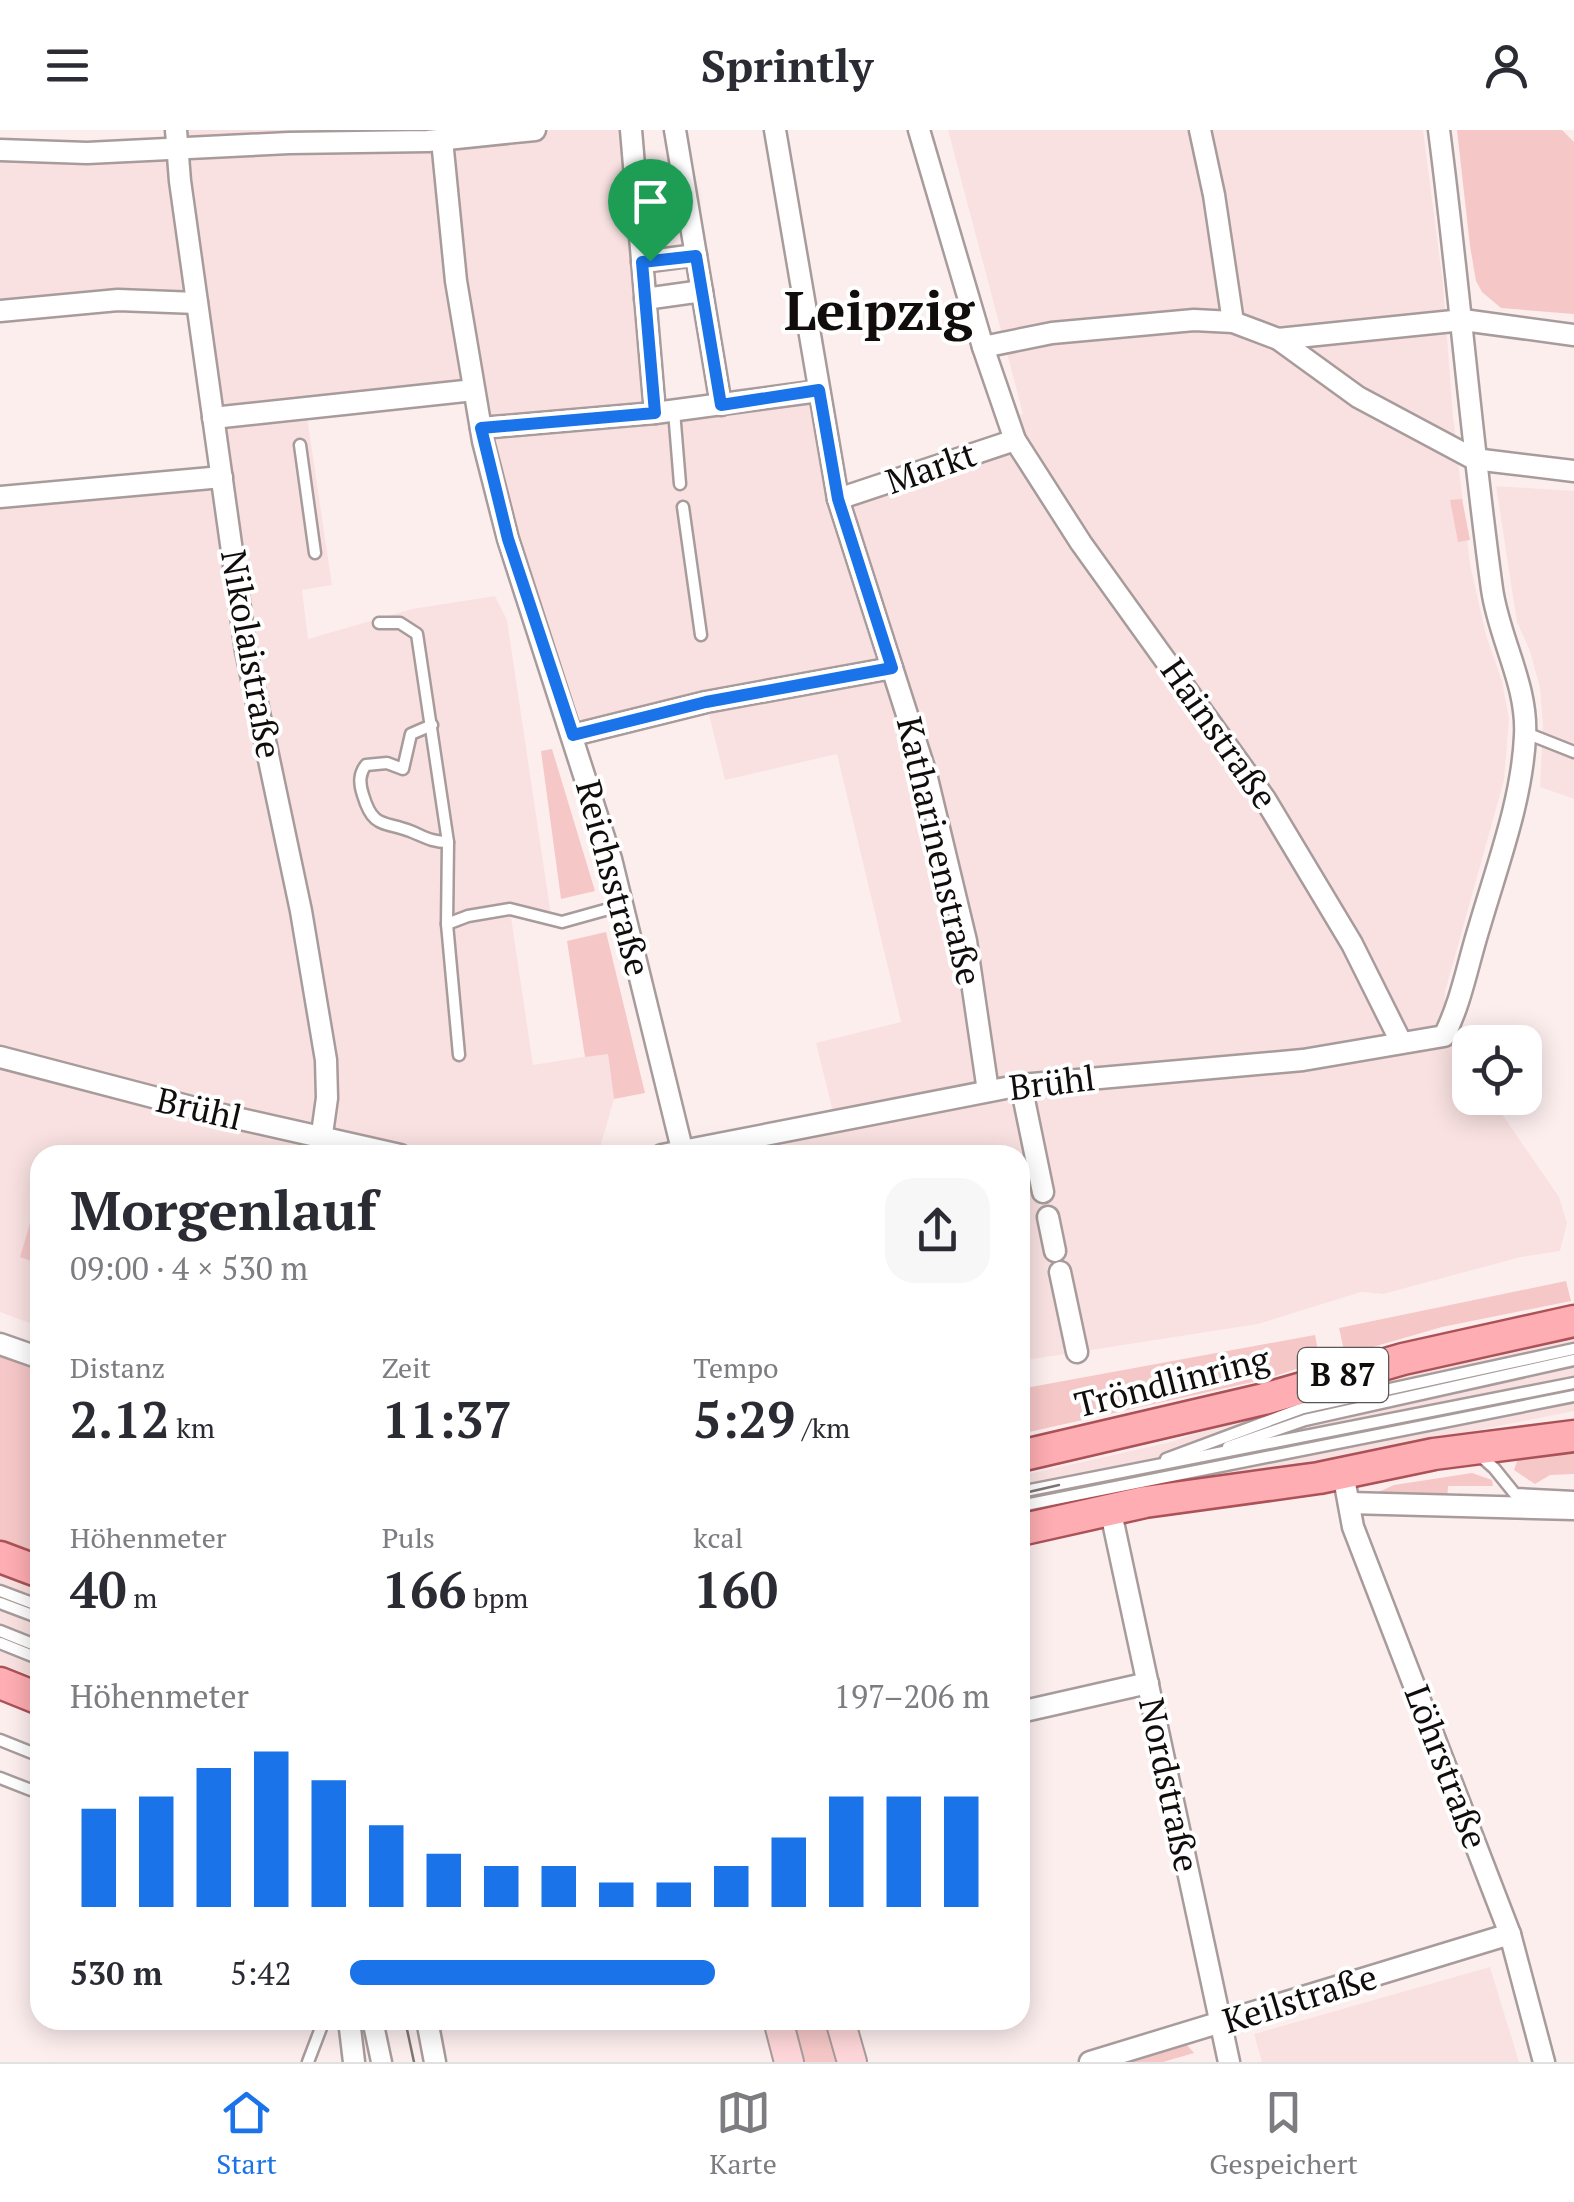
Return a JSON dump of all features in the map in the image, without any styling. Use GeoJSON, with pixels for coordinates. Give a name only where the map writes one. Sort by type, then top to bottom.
{"type":"FeatureCollection","features":[{"type":"Feature","properties":{"kind":"main road","name":"Tröndlinring"},"geometry":{"type":"LineString","coordinates":[[1030,1454],[1210,1413],[1403,1359],[1574,1321]]}},
{"type":"Feature","properties":{"kind":"main road"},"geometry":{"type":"LineString","coordinates":[[1030,1526],[1108,1491],[1346,1488],[1472,1449],[1574,1436]]}},
{"type":"Feature","properties":{"kind":"main road"},"geometry":{"type":"LineString","coordinates":[[0,1557],[30,1568]]}},
{"type":"Feature","properties":{"kind":"main road"},"geometry":{"type":"LineString","coordinates":[[0,1683],[30,1695]]}},
{"type":"Feature","properties":{"kind":"main road"},"geometry":{"type":"LineString","coordinates":[[781,2030],[789,2062]]}},
{"type":"Feature","properties":{"kind":"main road"},"geometry":{"type":"LineString","coordinates":[[843,2030],[852,2062]]}},
{"type":"Feature","properties":{"kind":"street"},"geometry":{"type":"LineString","coordinates":[[0,150],[86,153],[177,140],[448,136],[535,130]]}},
{"type":"Feature","properties":{"kind":"street"},"geometry":{"type":"LineString","coordinates":[[631,130],[644,299],[665,412]]}},
{"type":"Feature","properties":{"kind":"street"},"geometry":{"type":"LineString","coordinates":[[676,130],[702,291],[714,406]]}},
{"type":"Feature","properties":{"kind":"street","name":"Markt"},"geometry":{"type":"LineString","coordinates":[[775,130],[842,510],[1016,440],[983,347],[919,130]]}},
{"type":"Feature","properties":{"kind":"street"},"geometry":{"type":"LineString","coordinates":[[1200,130],[1233,322]]}},
{"type":"Feature","properties":{"kind":"street"},"geometry":{"type":"LineString","coordinates":[[1439,130],[1463,320],[1474,459],[1495,613],[1520,687],[1526,734]]}},
{"type":"Feature","properties":{"kind":"street","name":"Reichsstraße"},"geometry":{"type":"LineString","coordinates":[[448,136],[456,281],[481,428],[508,539],[624,905],[671,1145]]}},
{"type":"Feature","properties":{"kind":"street","name":"Nikolaistraße"},"geometry":{"type":"LineString","coordinates":[[177,140],[246,651],[302,911],[326,1060],[327,1098],[321,1145]]}},
{"type":"Feature","properties":{"kind":"street"},"geometry":{"type":"LineString","coordinates":[[642,262],[696,256]]}},
{"type":"Feature","properties":{"kind":"street"},"geometry":{"type":"LineString","coordinates":[[644,299],[702,291]]}},
{"type":"Feature","properties":{"kind":"street"},"geometry":{"type":"LineString","coordinates":[[0,310],[118,300],[197,303]]}},
{"type":"Feature","properties":{"kind":"street"},"geometry":{"type":"LineString","coordinates":[[983,347],[1052,333],[1194,320],[1233,322],[1278,338],[1358,397],[1474,459],[1574,472]]}},
{"type":"Feature","properties":{"kind":"street"},"geometry":{"type":"LineString","coordinates":[[1278,338],[1463,320],[1574,334]]}},
{"type":"Feature","properties":{"kind":"street"},"geometry":{"type":"LineString","coordinates":[[213,418],[290,415],[474,390]]}},
{"type":"Feature","properties":{"kind":"street"},"geometry":{"type":"LineString","coordinates":[[481,428],[665,412],[819,390]]}},
{"type":"Feature","properties":{"kind":"street","name":"Hainstraße"},"geometry":{"type":"LineString","coordinates":[[1016,440],[1081,543],[1265,799],[1352,944],[1402,1042]]}},
{"type":"Feature","properties":{"kind":"street"},"geometry":{"type":"LineString","coordinates":[[0,497],[222,477]]}},
{"type":"Feature","properties":{"kind":"street","name":"Katharinenstraße"},"geometry":{"type":"LineString","coordinates":[[842,510],[926,774],[966,941],[988,1091]]}},
{"type":"Feature","properties":{"kind":"street"},"geometry":{"type":"LineString","coordinates":[[573,735],[706,702],[892,668]]}},
{"type":"Feature","properties":{"kind":"street","name":"Brühl"},"geometry":{"type":"LineString","coordinates":[[708,1145],[1021,1086],[1304,1060],[1444,1036],[1506,834],[1526,734]]}},
{"type":"Feature","properties":{"kind":"street","name":"Brühl"},"geometry":{"type":"LineString","coordinates":[[0,1057],[317,1145]]}},
{"type":"Feature","properties":{"kind":"street"},"geometry":{"type":"LineString","coordinates":[[1021,1086],[1043,1192]]}},
{"type":"Feature","properties":{"kind":"street"},"geometry":{"type":"LineString","coordinates":[[1048,1217],[1076,1352]]}},
{"type":"Feature","properties":{"kind":"street"},"geometry":{"type":"LineString","coordinates":[[0,1344],[30,1354]]}},
{"type":"Feature","properties":{"kind":"street"},"geometry":{"type":"LineString","coordinates":[[1346,1488],[1372,1502],[1574,1509]]}},
{"type":"Feature","properties":{"kind":"street","name":"Löhrstraße"},"geometry":{"type":"LineString","coordinates":[[1346,1488],[1353,1527],[1510,1934],[1544,2062]]}},
{"type":"Feature","properties":{"kind":"street","name":"Nordstraße"},"geometry":{"type":"LineString","coordinates":[[1108,1491],[1218,2023],[1230,2062]]}},
{"type":"Feature","properties":{"kind":"street"},"geometry":{"type":"LineString","coordinates":[[1030,1710],[1148,1683]]}},
{"type":"Feature","properties":{"kind":"street","name":"Keilstraße"},"geometry":{"type":"LineString","coordinates":[[1094,2061],[1510,1934]]}},
{"type":"Feature","properties":{"kind":"street"},"geometry":{"type":"LineString","coordinates":[[350,2030],[354,2062]]}},
{"type":"Feature","properties":{"kind":"street"},"geometry":{"type":"LineString","coordinates":[[429,2030],[434,2062]]}},
{"type":"Feature","properties":{"kind":"lane"},"geometry":{"type":"LineString","coordinates":[[665,412],[680,484]]}},
{"type":"Feature","properties":{"kind":"lane"},"geometry":{"type":"LineString","coordinates":[[300,444],[316,552]]}},
{"type":"Feature","properties":{"kind":"lane"},"geometry":{"type":"LineString","coordinates":[[683,506],[701,634]]}},
{"type":"Feature","properties":{"kind":"lane"},"geometry":{"type":"LineString","coordinates":[[379,624],[400,623],[417,634],[448,842],[447,924],[459,1055]]}},
{"type":"Feature","properties":{"kind":"lane"},"geometry":{"type":"LineString","coordinates":[[432,725],[411,734],[403,768],[387,763],[366,764],[360,772],[360,787],[374,820],[409,830],[428,842],[448,842]]}},
{"type":"Feature","properties":{"kind":"lane"},"geometry":{"type":"LineString","coordinates":[[1526,734],[1574,752]]}},
{"type":"Feature","properties":{"kind":"lane"},"geometry":{"type":"LineString","coordinates":[[447,924],[510,909],[562,922],[624,905]]}},
{"type":"Feature","properties":{"kind":"lane"},"geometry":{"type":"LineString","coordinates":[[1108,1491],[1160,1462],[1318,1404],[1574,1349]]}},
{"type":"Feature","properties":{"kind":"lane"},"geometry":{"type":"LineString","coordinates":[[1030,1492],[1108,1491],[1305,1420],[1574,1360]]}},
{"type":"Feature","properties":{"kind":"lane"},"geometry":{"type":"LineString","coordinates":[[1203,1458],[1574,1384]]}},
{"type":"Feature","properties":{"kind":"lane"},"geometry":{"type":"LineString","coordinates":[[1030,1504],[1574,1396]]}},
{"type":"Feature","properties":{"kind":"lane"},"geometry":{"type":"LineString","coordinates":[[1210,1413],[1250,1426]]}},
{"type":"Feature","properties":{"kind":"lane"},"geometry":{"type":"LineString","coordinates":[[1472,1449],[1515,1494],[1574,1496]]}},
{"type":"Feature","properties":{"kind":"lane"},"geometry":{"type":"LineString","coordinates":[[0,1591],[30,1602]]}},
{"type":"Feature","properties":{"kind":"lane"},"geometry":{"type":"LineString","coordinates":[[0,1603],[30,1614]]}},
{"type":"Feature","properties":{"kind":"lane"},"geometry":{"type":"LineString","coordinates":[[0,1631],[30,1642]]}},
{"type":"Feature","properties":{"kind":"lane"},"geometry":{"type":"LineString","coordinates":[[0,1643],[30,1655]]}},
{"type":"Feature","properties":{"kind":"lane"},"geometry":{"type":"LineString","coordinates":[[0,1740],[30,1752]]}},
{"type":"Feature","properties":{"kind":"lane"},"geometry":{"type":"LineString","coordinates":[[0,1778],[30,1790]]}},
{"type":"Feature","properties":{"kind":"lane"},"geometry":{"type":"LineString","coordinates":[[308,2062],[320,2030]]}},
{"type":"Feature","properties":{"kind":"lane"},"geometry":{"type":"LineString","coordinates":[[370,2030],[377,2062]]}},
{"type":"Feature","properties":{"kind":"lane"},"geometry":{"type":"LineString","coordinates":[[379,2030],[386,2062]]}},
{"type":"Feature","properties":{"kind":"shaded area"},"geometry":{"type":"Polygon","coordinates":[[[176,130],[631,130],[655,413],[819,391],[838,498],[1015,440],[1006,418],[1023,414],[948,130],[1423,130],[1443,284],[1470,564],[1509,719],[1504,780],[1445,992],[1444,1036],[1452,1045],[1452,1115],[1503,1115],[1559,1197],[1567,1223],[1560,1251],[1521,1257],[1383,1294],[1361,1292],[1258,1324],[1030,1359],[1030,1145],[728,1145],[835,1120],[816,1043],[901,1022],[837,754],[725,780],[706,702],[573,735],[474,391],[306,410],[332,585],[302,590],[308,639],[412,609],[495,596],[507,620],[552,922],[510,910],[533,1065],[608,1053],[614,1099],[601,1145],[30,1145],[30,1323],[0,1312],[0,497],[221,477],[197,303],[0,311],[0,150],[177,150],[176,130]]]}},
{"type":"Feature","properties":{"kind":"shaded area"},"geometry":{"type":"Polygon","coordinates":[[[1457,130],[1562,130],[1574,142],[1574,314],[1501,308],[1482,292],[1476,281],[1470,246],[1457,130]]]}},
{"type":"Feature","properties":{"kind":"shaded area"},"geometry":{"type":"Polygon","coordinates":[[[1496,486],[1574,491],[1574,799],[1540,787],[1540,688],[1517,622],[1496,486]]]}},
{"type":"Feature","properties":{"kind":"shaded area"},"geometry":{"type":"Polygon","coordinates":[[[1462,499],[1470,540],[1458,542],[1450,500],[1462,499]]]}},
{"type":"Feature","properties":{"kind":"shaded area"},"geometry":{"type":"Polygon","coordinates":[[[552,749],[595,891],[561,899],[541,751],[552,749]]]}},
{"type":"Feature","properties":{"kind":"shaded area"},"geometry":{"type":"Polygon","coordinates":[[[606,932],[645,1093],[614,1099],[608,1054],[585,1057],[567,941],[606,932]]]}},
{"type":"Feature","properties":{"kind":"shaded area"},"geometry":{"type":"Polygon","coordinates":[[[30,1224],[30,1260],[20,1257],[30,1224]]]}},
{"type":"Feature","properties":{"kind":"shaded area"},"geometry":{"type":"Polygon","coordinates":[[[1566,1281],[1571,1301],[1442,1327],[1345,1355],[1339,1328],[1566,1281]]]}},
{"type":"Feature","properties":{"kind":"shaded area"},"geometry":{"type":"Polygon","coordinates":[[[1574,1332],[1574,1411],[1323,1461],[1139,1487],[1030,1512],[1030,1474],[1171,1442],[1295,1399],[1574,1332]]]}},
{"type":"Feature","properties":{"kind":"shaded area"},"geometry":{"type":"Polygon","coordinates":[[[1315,1335],[1320,1361],[1266,1379],[1030,1432],[1030,1387],[1315,1335]]]}},
{"type":"Feature","properties":{"kind":"shaded area"},"geometry":{"type":"Polygon","coordinates":[[[0,1352],[30,1362],[30,1553],[0,1542],[0,1352]]]}},
{"type":"Feature","properties":{"kind":"shaded area"},"geometry":{"type":"Polygon","coordinates":[[[1574,1454],[1574,1474],[1550,1475],[1535,1484],[1514,1470],[1517,1461],[1524,1458],[1574,1454]]]}},
{"type":"Feature","properties":{"kind":"shaded area"},"geometry":{"type":"Polygon","coordinates":[[[1472,1473],[1492,1480],[1493,1486],[1448,1486],[1447,1504],[1372,1495],[1394,1485],[1472,1473]]]}},
{"type":"Feature","properties":{"kind":"shaded area"},"geometry":{"type":"Polygon","coordinates":[[[0,1572],[30,1584],[30,1675],[0,1664],[0,1572]]]}},
{"type":"Feature","properties":{"kind":"shaded area"},"geometry":{"type":"Polygon","coordinates":[[[1490,1967],[1519,2062],[1262,2062],[1254,2034],[1490,1967]]]}},
{"type":"Feature","properties":{"kind":"shaded area"},"geometry":{"type":"Polygon","coordinates":[[[797,2030],[828,2030],[836,2062],[805,2062],[797,2030]]]}},
{"type":"Feature","properties":{"kind":"shaded area"},"geometry":{"type":"Polygon","coordinates":[[[1180,2044],[1194,2053],[1163,2062],[1120,2062],[1180,2044]]]}},
{"type":"Feature","properties":{"kind":"tram line"},"geometry":{"type":"LineString","coordinates":[[1030,1492],[1059,1485]]}},
{"type":"Feature","properties":{"kind":"tram line"},"geometry":{"type":"LineString","coordinates":[[407,2030],[414,2062]]}},
{"type":"Feature","properties":{"kind":"district","name":"Leipzig"},"geometry":{"type":"Point","coordinates":[879,311]}},
{"type":"Feature","properties":{"kind":"route"},"geometry":{"type":"LineString","coordinates":[[696,256],[721,405],[819,390],[838,499],[892,668],[706,702],[573,735],[508,539],[481,428],[655,413],[642,262],[650,261],[696,256]]}}]}
